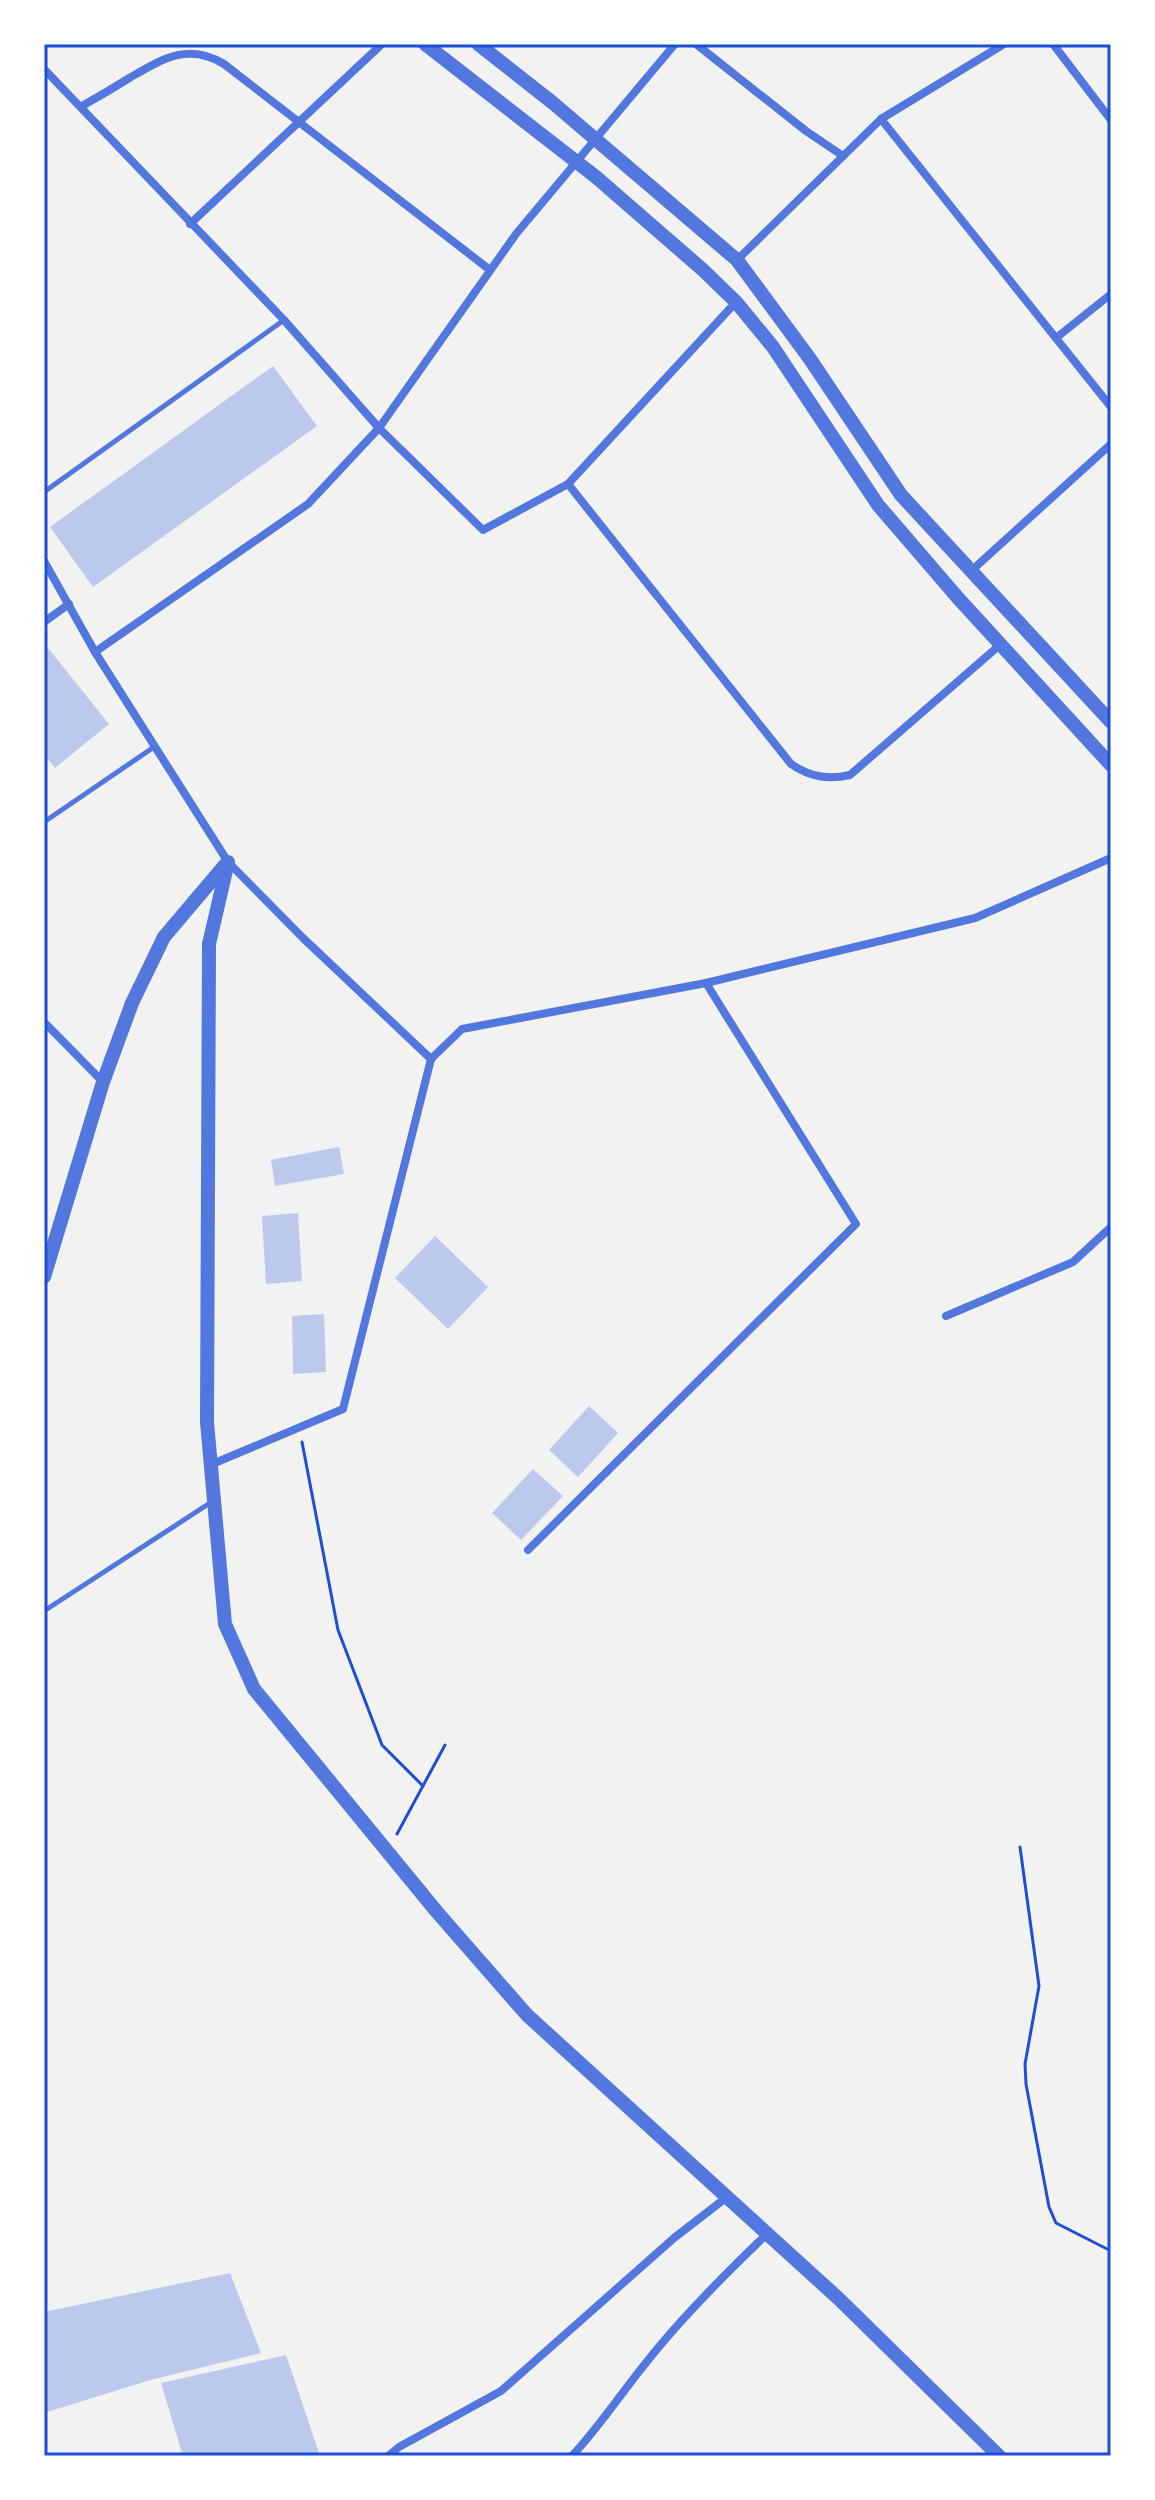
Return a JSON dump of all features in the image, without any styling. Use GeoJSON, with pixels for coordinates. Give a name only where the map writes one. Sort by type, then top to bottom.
{"type":"FeatureCollection","features":[{"type":"Feature","properties":{"kind":"street"},"geometry":{"type":"LineString","coordinates":[[190,224],[382,44]]}},
{"type":"Feature","properties":{"kind":"street"},"geometry":{"type":"LineString","coordinates":[[425,44],[576,163],[703,270],[736,302],[773,347],[878,505],[1111,765]]}},
{"type":"Feature","properties":{"kind":"street"},"geometry":{"type":"LineString","coordinates":[[478,44],[737,260],[810,359],[901,495],[1111,722]]}},
{"type":"Feature","properties":{"kind":"street"},"geometry":{"type":"LineString","coordinates":[[95,652],[308,504],[379,428],[516,234],[675,44]]}},
{"type":"Feature","properties":{"kind":"street"},"geometry":{"type":"LineString","coordinates":[[696,44],[806,131],[843,156]]}},
{"type":"Feature","properties":{"kind":"street"},"geometry":{"type":"LineString","coordinates":[[737,260],[881,119],[1004,44]]}},
{"type":"Feature","properties":{"kind":"street"},"geometry":{"type":"LineString","coordinates":[[1053,44],[1111,120]]}},
{"type":"Feature","properties":{"kind":"street"},"geometry":{"type":"LineString","coordinates":[[82,106],[163,59],[185,52],[197,53],[224,64],[490,270]]}},
{"type":"Feature","properties":{"kind":"street"},"geometry":{"type":"LineString","coordinates":[[44,69],[284,320],[379,428],[483,530],[568,484],[736,302]]}},
{"type":"Feature","properties":{"kind":"street"},"geometry":{"type":"LineString","coordinates":[[881,119],[1111,407]]}},
{"type":"Feature","properties":{"kind":"street"},"geometry":{"type":"LineString","coordinates":[[1056,338],[1111,294]]}},
{"type":"Feature","properties":{"kind":"street"},"geometry":{"type":"LineString","coordinates":[[971,571],[1111,444]]}},
{"type":"Feature","properties":{"kind":"street"},"geometry":{"type":"LineString","coordinates":[[568,484],[791,764],[811,776],[850,775],[1001,644]]}},
{"type":"Feature","properties":{"kind":"street"},"geometry":{"type":"LineString","coordinates":[[44,561],[95,652],[228,862],[431,1059]]}},
{"type":"Feature","properties":{"kind":"street"},"geometry":{"type":"LineString","coordinates":[[44,622],[69,604]]}},
{"type":"Feature","properties":{"kind":"street"},"geometry":{"type":"LineString","coordinates":[[210,1465],[343,1409],[431,1059],[462,1029],[706,983],[975,918],[1111,858]]}},
{"type":"Feature","properties":{"kind":"street"},"geometry":{"type":"LineString","coordinates":[[44,1277],[103,1082],[132,1003],[164,937],[228,862]]}},
{"type":"Feature","properties":{"kind":"street"},"geometry":{"type":"LineString","coordinates":[[228,862],[209,944],[207,1422],[225,1624],[254,1689],[387,1852],[527,2015],[839,2299],[999,2456]]}},
{"type":"Feature","properties":{"kind":"street"},"geometry":{"type":"LineString","coordinates":[[528,1550],[856,1224],[706,983]]}},
{"type":"Feature","properties":{"kind":"street"},"geometry":{"type":"LineString","coordinates":[[44,1022],[103,1082]]}},
{"type":"Feature","properties":{"kind":"street"},"geometry":{"type":"LineString","coordinates":[[946,1316],[1073,1262],[1111,1227]]}},
{"type":"Feature","properties":{"kind":"street"},"geometry":{"type":"LineString","coordinates":[[388,2456],[501,2391],[674,2238],[727,2197]]}},
{"type":"Feature","properties":{"kind":"street"},"geometry":{"type":"LineString","coordinates":[[572,2456],[599,2426],[646,2363],[727,2272],[767,2234]]}},
{"type":"Feature","properties":{"kind":"lane"},"geometry":{"type":"LineString","coordinates":[[44,492],[284,320]]}},
{"type":"Feature","properties":{"kind":"lane"},"geometry":{"type":"LineString","coordinates":[[44,822],[154,747]]}},
{"type":"Feature","properties":{"kind":"lane"},"geometry":{"type":"LineString","coordinates":[[44,1611],[214,1500]]}},
{"type":"Feature","properties":{"kind":"path"},"geometry":{"type":"LineString","coordinates":[[299,1428],[338,1630],[382,1745],[423,1786]]}},
{"type":"Feature","properties":{"kind":"path"},"geometry":{"type":"LineString","coordinates":[[387,1852],[445,1745]]}},
{"type":"Feature","properties":{"kind":"path"},"geometry":{"type":"LineString","coordinates":[[1020,1847],[1039,1986],[1025,2064],[1026,2084],[1049,2207],[1056,2223],[1099,2242],[1111,2251]]}},
{"type":"Feature","properties":{"kind":"building"},"geometry":{"type":"Polygon","coordinates":[[[273,366],[317,426],[93,587],[50,527],[273,366]]]}},
{"type":"Feature","properties":{"kind":"building"},"geometry":{"type":"Polygon","coordinates":[[[44,643],[109,724],[55,768],[48,759],[44,762],[44,643]]]}},
{"type":"Feature","properties":{"kind":"building"},"geometry":{"type":"Polygon","coordinates":[[[339,1147],[344,1174],[275,1186],[271,1160],[339,1147]]]}},
{"type":"Feature","properties":{"kind":"building"},"geometry":{"type":"Polygon","coordinates":[[[298,1213],[302,1281],[266,1284],[262,1216],[298,1213]]]}},
{"type":"Feature","properties":{"kind":"building"},"geometry":{"type":"Polygon","coordinates":[[[435,1236],[488,1287],[448,1329],[395,1278],[435,1236]]]}},
{"type":"Feature","properties":{"kind":"building"},"geometry":{"type":"Polygon","coordinates":[[[324,1314],[326,1372],[293,1374],[292,1316],[324,1314]]]}},
{"type":"Feature","properties":{"kind":"building"},"geometry":{"type":"Polygon","coordinates":[[[589,1406],[618,1433],[578,1477],[549,1450],[589,1406]]]}},
{"type":"Feature","properties":{"kind":"building"},"geometry":{"type":"Polygon","coordinates":[[[533,1469],[563,1496],[521,1540],[492,1513],[533,1469]]]}},
{"type":"Feature","properties":{"kind":"building"},"geometry":{"type":"Polygon","coordinates":[[[230,2273],[261,2353],[150,2380],[44,2413],[44,2312],[230,2273]]]}},
{"type":"Feature","properties":{"kind":"building"},"geometry":{"type":"Polygon","coordinates":[[[286,2355],[320,2456],[183,2456],[161,2383],[286,2355]]]}}]}
